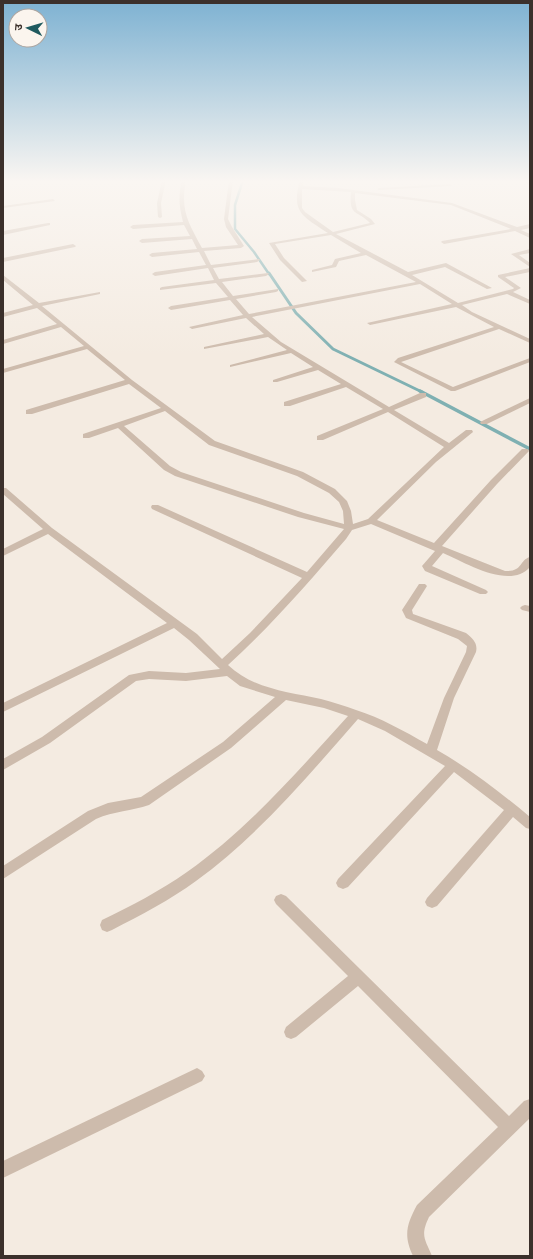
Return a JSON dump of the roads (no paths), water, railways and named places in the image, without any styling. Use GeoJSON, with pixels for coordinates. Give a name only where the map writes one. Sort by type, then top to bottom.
{"type":"FeatureCollection","features":[{"type":"Feature","properties":{"kind":"street"},"geometry":{"type":"LineString","coordinates":[[142,241],[171,239]]}},
{"type":"Feature","properties":{"kind":"street"},"geometry":{"type":"LineString","coordinates":[[194,239],[217,280],[248,317],[268,335],[448,446]]}},
{"type":"Feature","properties":{"kind":"street"},"geometry":{"type":"LineString","coordinates":[[152,255],[241,246],[236,239]]}},
{"type":"Feature","properties":{"kind":"street"},"geometry":{"type":"LineString","coordinates":[[301,239],[272,244],[280,256],[304,281]]}},
{"type":"Feature","properties":{"kind":"street"},"geometry":{"type":"LineString","coordinates":[[342,239],[422,282],[457,305],[530,341]]}},
{"type":"Feature","properties":{"kind":"street"},"geometry":{"type":"LineString","coordinates":[[444,242],[462,239]]}},
{"type":"Feature","properties":{"kind":"street"},"geometry":{"type":"LineString","coordinates":[[3,260],[73,246]]}},
{"type":"Feature","properties":{"kind":"street"},"geometry":{"type":"LineString","coordinates":[[530,251],[514,254],[530,265]]}},
{"type":"Feature","properties":{"kind":"street"},"geometry":{"type":"LineString","coordinates":[[314,271],[334,266],[337,260],[367,253]]}},
{"type":"Feature","properties":{"kind":"street"},"geometry":{"type":"LineString","coordinates":[[155,274],[258,260]]}},
{"type":"Feature","properties":{"kind":"street"},"geometry":{"type":"LineString","coordinates":[[408,274],[446,265],[489,288]]}},
{"type":"Feature","properties":{"kind":"street"},"geometry":{"type":"LineString","coordinates":[[370,323],[457,305],[508,292],[518,288],[500,276],[530,270]]}},
{"type":"Feature","properties":{"kind":"street"},"geometry":{"type":"LineString","coordinates":[[162,289],[266,274]]}},
{"type":"Feature","properties":{"kind":"street"},"geometry":{"type":"LineString","coordinates":[[3,277],[7,283],[39,305],[130,381],[196,432],[225,449],[300,474],[332,491],[343,501],[347,511],[349,528],[343,537],[289,599],[225,669],[186,677],[171,678],[149,675],[133,678],[46,740],[3,765]]}},
{"type":"Feature","properties":{"kind":"street"},"geometry":{"type":"LineString","coordinates":[[192,327],[422,282]]}},
{"type":"Feature","properties":{"kind":"street"},"geometry":{"type":"LineString","coordinates":[[171,308],[276,290]]}},
{"type":"Feature","properties":{"kind":"street"},"geometry":{"type":"LineString","coordinates":[[508,292],[530,302]]}},
{"type":"Feature","properties":{"kind":"street"},"geometry":{"type":"LineString","coordinates":[[3,315],[39,305],[98,293]]}},
{"type":"Feature","properties":{"kind":"street"},"geometry":{"type":"LineString","coordinates":[[3,342],[62,325]]}},
{"type":"Feature","properties":{"kind":"street"},"geometry":{"type":"LineString","coordinates":[[499,327],[400,359],[397,362],[453,390],[530,360]]}},
{"type":"Feature","properties":{"kind":"street"},"geometry":{"type":"LineString","coordinates":[[206,348],[268,335]]}},
{"type":"Feature","properties":{"kind":"street"},"geometry":{"type":"LineString","coordinates":[[3,371],[88,347]]}},
{"type":"Feature","properties":{"kind":"street"},"geometry":{"type":"LineString","coordinates":[[232,366],[292,351]]}},
{"type":"Feature","properties":{"kind":"street"},"geometry":{"type":"LineString","coordinates":[[275,381],[320,368]]}},
{"type":"Feature","properties":{"kind":"street"},"geometry":{"type":"LineString","coordinates":[[29,412],[130,381]]}},
{"type":"Feature","properties":{"kind":"street"},"geometry":{"type":"LineString","coordinates":[[287,404],[347,384]]}},
{"type":"Feature","properties":{"kind":"street"},"geometry":{"type":"LineString","coordinates":[[320,438],[424,395]]}},
{"type":"Feature","properties":{"kind":"street"},"geometry":{"type":"LineString","coordinates":[[484,422],[530,400]]}},
{"type":"Feature","properties":{"kind":"street"},"geometry":{"type":"LineString","coordinates":[[86,436],[165,409]]}},
{"type":"Feature","properties":{"kind":"street"},"geometry":{"type":"LineString","coordinates":[[119,425],[167,468],[178,474],[301,515],[349,528],[371,521],[380,514],[428,464],[448,446],[469,432]]}},
{"type":"Feature","properties":{"kind":"street"},"geometry":{"type":"LineString","coordinates":[[483,592],[428,569],[427,566],[438,549],[494,482],[525,451]]}},
{"type":"Feature","properties":{"kind":"street"},"geometry":{"type":"LineString","coordinates":[[3,490],[49,530],[175,623],[208,650],[225,669],[244,683],[262,690],[324,704],[356,714],[389,728],[453,765],[495,795],[530,824]]}},
{"type":"Feature","properties":{"kind":"street"},"geometry":{"type":"LineString","coordinates":[[155,507],[308,576]]}},
{"type":"Feature","properties":{"kind":"street"},"geometry":{"type":"LineString","coordinates":[[371,521],[438,549],[508,575],[514,575],[520,572],[530,560]]}},
{"type":"Feature","properties":{"kind":"street"},"geometry":{"type":"LineString","coordinates":[[3,553],[49,530]]}},
{"type":"Feature","properties":{"kind":"street"},"geometry":{"type":"LineString","coordinates":[[422,586],[407,610],[410,616],[462,636],[469,641],[472,646],[471,652],[449,698],[430,752]]}},
{"type":"Feature","properties":{"kind":"street"},"geometry":{"type":"LineString","coordinates":[[3,708],[175,623]]}},
{"type":"Feature","properties":{"kind":"street"},"geometry":{"type":"LineString","coordinates":[[3,873],[92,815],[108,808],[137,804],[145,801],[226,745],[284,695]]}},
{"type":"Feature","properties":{"kind":"street"},"geometry":{"type":"LineString","coordinates":[[107,925],[161,896],[203,868],[240,835],[300,776],[356,714]]}},
{"type":"Feature","properties":{"kind":"street"},"geometry":{"type":"LineString","coordinates":[[343,884],[453,765]]}},
{"type":"Feature","properties":{"kind":"street"},"geometry":{"type":"LineString","coordinates":[[432,902],[512,810]]}},
{"type":"Feature","properties":{"kind":"street"},"geometry":{"type":"LineString","coordinates":[[281,900],[509,1127]]}},
{"type":"Feature","properties":{"kind":"street"},"geometry":{"type":"LineString","coordinates":[[291,1032],[358,977]]}},
{"type":"Feature","properties":{"kind":"street"},"geometry":{"type":"LineString","coordinates":[[3,1170],[197,1076]]}},
{"type":"Feature","properties":{"kind":"street"},"geometry":{"type":"LineString","coordinates":[[423,1256],[419,1250],[415,1236],[416,1223],[423,1211],[530,1106]]}},
{"type":"Feature","properties":{"kind":"waterway"},"geometry":{"type":"LineString","coordinates":[[243,239],[269,274]]}},
{"type":"Feature","properties":{"kind":"waterway"},"geometry":{"type":"LineString","coordinates":[[269,273],[296,313],[333,349],[421,391]]}},
{"type":"Feature","properties":{"kind":"waterway"},"geometry":{"type":"LineString","coordinates":[[421,391],[530,449]]}}]}
